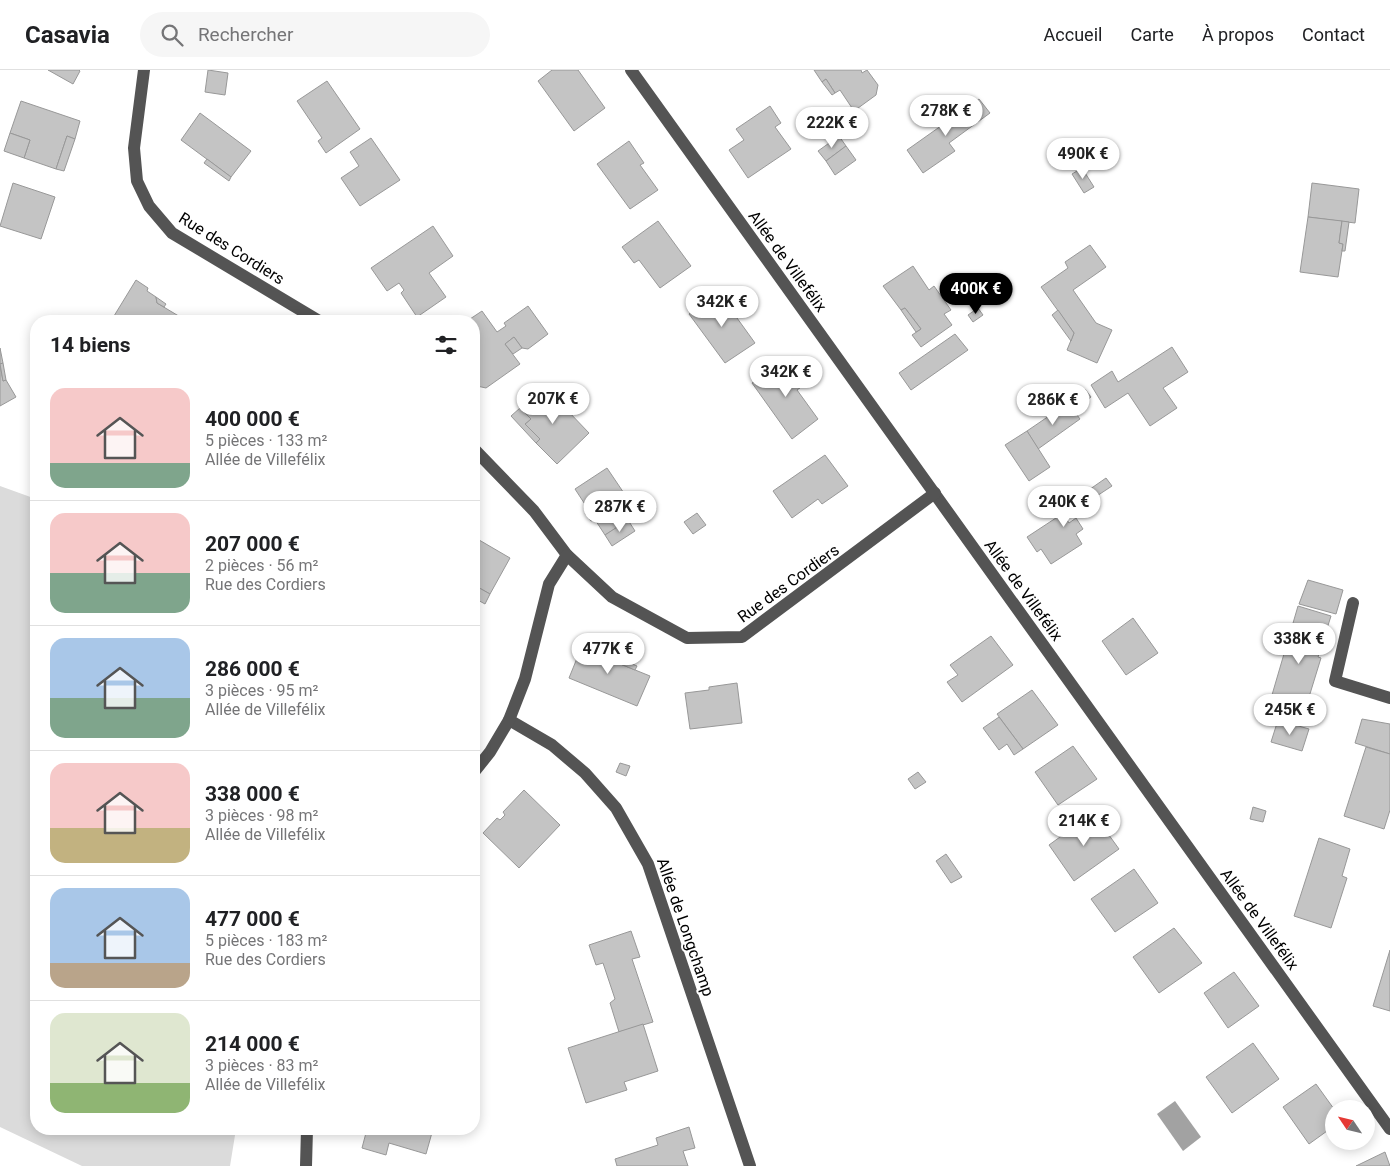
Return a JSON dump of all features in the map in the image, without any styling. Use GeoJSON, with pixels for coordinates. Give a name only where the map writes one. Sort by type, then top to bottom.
{"type":"FeatureCollection","features":[{"type":"Feature","properties":{"kind":"street","name":"Rue des Cordiers"},"geometry":{"type":"LineString","coordinates":[[144,70],[134,148],[137,181],[149,206],[172,233],[309,315]]}},
{"type":"Feature","properties":{"kind":"street","name":"Allée de Villefélix"},"geometry":{"type":"LineString","coordinates":[[631,70],[1390,1129]]}},
{"type":"Feature","properties":{"kind":"street","name":"Rue des Cordiers"},"geometry":{"type":"LineString","coordinates":[[480,455],[534,511],[567,555],[612,597],[687,638],[742,637],[935,493]]}},
{"type":"Feature","properties":{"kind":"street"},"geometry":{"type":"LineString","coordinates":[[480,764],[490,752],[509,720],[525,679],[549,584],[567,555]]}},
{"type":"Feature","properties":{"kind":"street"},"geometry":{"type":"LineString","coordinates":[[1353,603],[1335,681],[1390,698]]}},
{"type":"Feature","properties":{"kind":"street","name":"Allée de Longchamp"},"geometry":{"type":"LineString","coordinates":[[509,720],[552,745],[585,773],[616,808],[648,864],[750,1166]]}},
{"type":"Feature","properties":{"kind":"street"},"geometry":{"type":"LineString","coordinates":[[306,1166],[307,1135]]}},
{"type":"Feature","properties":{"kind":"shaded area"},"geometry":{"type":"Polygon","coordinates":[[[0,486],[30,497],[30,1135],[235,1135],[230,1166],[82,1166],[0,1127],[0,486]]]}},
{"type":"Feature","properties":{"kind":"shaded area"},"geometry":{"type":"Polygon","coordinates":[[[1175,1101],[1201,1137],[1183,1151],[1157,1114],[1175,1101]]]}},
{"type":"Feature","properties":{"kind":"building"},"geometry":{"type":"Polygon","coordinates":[[[48,70],[79,70],[80,71],[73,84],[48,70]]]}},
{"type":"Feature","properties":{"kind":"building"},"geometry":{"type":"Polygon","coordinates":[[[208,70],[228,73],[225,95],[205,92],[208,70]]]}},
{"type":"Feature","properties":{"kind":"building"},"geometry":{"type":"Polygon","coordinates":[[[552,70],[578,70],[605,108],[574,131],[538,81],[552,70]]]}},
{"type":"Feature","properties":{"kind":"building"},"geometry":{"type":"Polygon","coordinates":[[[814,70],[861,70],[862,73],[867,70],[878,85],[876,95],[854,111],[840,90],[835,93],[826,79],[822,82],[814,70]]]}},
{"type":"Feature","properties":{"kind":"building"},"geometry":{"type":"Polygon","coordinates":[[[826,79],[835,93],[832,95],[822,82],[826,79]]]}},
{"type":"Feature","properties":{"kind":"building"},"geometry":{"type":"Polygon","coordinates":[[[327,81],[360,129],[326,153],[318,141],[322,138],[297,101],[327,81]]]}},
{"type":"Feature","properties":{"kind":"building"},"geometry":{"type":"Polygon","coordinates":[[[979,99],[990,113],[949,143],[955,151],[923,173],[907,150],[979,99]]]}},
{"type":"Feature","properties":{"kind":"building"},"geometry":{"type":"Polygon","coordinates":[[[21,101],[80,121],[75,139],[67,136],[56,169],[24,158],[30,140],[10,133],[21,101]]]}},
{"type":"Feature","properties":{"kind":"building"},"geometry":{"type":"Polygon","coordinates":[[[770,106],[781,123],[775,127],[791,149],[748,178],[729,150],[744,140],[736,129],[770,106]]]}},
{"type":"Feature","properties":{"kind":"building"},"geometry":{"type":"Polygon","coordinates":[[[200,113],[251,151],[231,177],[181,140],[200,113]]]}},
{"type":"Feature","properties":{"kind":"building"},"geometry":{"type":"Polygon","coordinates":[[[10,133],[30,140],[24,158],[4,151],[10,133]]]}},
{"type":"Feature","properties":{"kind":"building"},"geometry":{"type":"Polygon","coordinates":[[[67,136],[75,139],[64,171],[56,169],[67,136]]]}},
{"type":"Feature","properties":{"kind":"building"},"geometry":{"type":"Polygon","coordinates":[[[839,136],[846,146],[826,161],[818,151],[839,136]]]}},
{"type":"Feature","properties":{"kind":"building"},"geometry":{"type":"Polygon","coordinates":[[[371,138],[400,180],[360,206],[341,178],[359,166],[350,152],[371,138]]]}},
{"type":"Feature","properties":{"kind":"building"},"geometry":{"type":"Polygon","coordinates":[[[629,141],[644,163],[640,165],[658,190],[630,209],[597,164],[629,141]]]}},
{"type":"Feature","properties":{"kind":"building"},"geometry":{"type":"Polygon","coordinates":[[[846,146],[856,160],[835,175],[826,161],[846,146]]]}},
{"type":"Feature","properties":{"kind":"building"},"geometry":{"type":"Polygon","coordinates":[[[207,159],[231,177],[229,181],[204,163],[207,159]]]}},
{"type":"Feature","properties":{"kind":"building"},"geometry":{"type":"Polygon","coordinates":[[[1082,168],[1094,187],[1084,193],[1072,174],[1082,168]]]}},
{"type":"Feature","properties":{"kind":"building"},"geometry":{"type":"Polygon","coordinates":[[[13,183],[55,197],[41,239],[0,226],[13,183]]]}},
{"type":"Feature","properties":{"kind":"building"},"geometry":{"type":"Polygon","coordinates":[[[1312,183],[1359,189],[1355,223],[1308,217],[1312,183]]]}},
{"type":"Feature","properties":{"kind":"building"},"geometry":{"type":"Polygon","coordinates":[[[1308,217],[1342,221],[1339,243],[1343,244],[1338,277],[1300,272],[1308,217]]]}},
{"type":"Feature","properties":{"kind":"building"},"geometry":{"type":"Polygon","coordinates":[[[658,221],[691,266],[660,288],[639,260],[634,263],[622,247],[658,221]]]}},
{"type":"Feature","properties":{"kind":"building"},"geometry":{"type":"Polygon","coordinates":[[[1342,221],[1349,222],[1345,251],[1342,251],[1343,244],[1339,243],[1342,221]]]}},
{"type":"Feature","properties":{"kind":"building"},"geometry":{"type":"Polygon","coordinates":[[[433,226],[453,256],[429,273],[446,297],[420,315],[416,315],[401,293],[404,290],[399,283],[387,291],[371,268],[433,226]]]}},
{"type":"Feature","properties":{"kind":"building"},"geometry":{"type":"Polygon","coordinates":[[[1090,245],[1106,267],[1073,290],[1096,323],[1112,330],[1097,363],[1067,350],[1074,333],[1041,287],[1068,268],[1065,262],[1090,245]]]}},
{"type":"Feature","properties":{"kind":"building"},"geometry":{"type":"Polygon","coordinates":[[[913,266],[929,290],[934,286],[951,310],[944,314],[952,325],[921,347],[912,335],[921,329],[905,308],[901,310],[883,286],[913,266]]]}},
{"type":"Feature","properties":{"kind":"building"},"geometry":{"type":"Polygon","coordinates":[[[136,280],[148,288],[147,291],[156,297],[157,303],[177,315],[115,315],[136,280]]]}},
{"type":"Feature","properties":{"kind":"building"},"geometry":{"type":"Polygon","coordinates":[[[719,293],[755,343],[725,363],[689,314],[719,293]]]}},
{"type":"Feature","properties":{"kind":"building"},"geometry":{"type":"Polygon","coordinates":[[[156,297],[166,304],[164,307],[157,303],[156,297]]]}},
{"type":"Feature","properties":{"kind":"building"},"geometry":{"type":"Polygon","coordinates":[[[528,306],[548,334],[528,349],[522,348],[514,337],[505,344],[520,364],[486,388],[480,387],[480,315],[476,315],[482,311],[497,332],[506,326],[504,323],[528,306]]]}},
{"type":"Feature","properties":{"kind":"building"},"geometry":{"type":"Polygon","coordinates":[[[905,308],[921,329],[916,332],[901,310],[905,308]]]}},
{"type":"Feature","properties":{"kind":"building"},"geometry":{"type":"Polygon","coordinates":[[[978,308],[983,315],[973,322],[968,315],[978,308]]]}},
{"type":"Feature","properties":{"kind":"building"},"geometry":{"type":"Polygon","coordinates":[[[1058,310],[1074,333],[1071,341],[1052,315],[1058,310]]]}},
{"type":"Feature","properties":{"kind":"building"},"geometry":{"type":"Polygon","coordinates":[[[955,334],[968,350],[911,390],[899,373],[955,334]]]}},
{"type":"Feature","properties":{"kind":"building"},"geometry":{"type":"Polygon","coordinates":[[[514,337],[522,348],[513,354],[505,344],[514,337]]]}},
{"type":"Feature","properties":{"kind":"building"},"geometry":{"type":"Polygon","coordinates":[[[1172,347],[1188,372],[1163,388],[1177,408],[1150,426],[1128,393],[1105,408],[1091,385],[1112,371],[1118,382],[1172,347]]]}},
{"type":"Feature","properties":{"kind":"building"},"geometry":{"type":"Polygon","coordinates":[[[0,348],[3,363],[0,364],[0,348]]]}},
{"type":"Feature","properties":{"kind":"building"},"geometry":{"type":"Polygon","coordinates":[[[786,359],[804,385],[797,390],[818,419],[792,439],[752,383],[786,359]]]}},
{"type":"Feature","properties":{"kind":"building"},"geometry":{"type":"Polygon","coordinates":[[[3,363],[6,380],[3,381],[0,364],[3,363]]]}},
{"type":"Feature","properties":{"kind":"building"},"geometry":{"type":"Polygon","coordinates":[[[0,364],[3,381],[6,380],[16,397],[0,406],[0,364]]]}},
{"type":"Feature","properties":{"kind":"building"},"geometry":{"type":"Polygon","coordinates":[[[544,386],[589,433],[557,464],[536,443],[540,439],[525,424],[531,419],[520,408],[544,386]]]}},
{"type":"Feature","properties":{"kind":"building"},"geometry":{"type":"Polygon","coordinates":[[[1085,389],[1091,397],[1081,405],[1075,396],[1085,389]]]}},
{"type":"Feature","properties":{"kind":"building"},"geometry":{"type":"Polygon","coordinates":[[[1068,403],[1080,419],[1038,449],[1027,431],[1068,403]]]}},
{"type":"Feature","properties":{"kind":"building"},"geometry":{"type":"Polygon","coordinates":[[[520,408],[531,419],[525,424],[540,439],[536,443],[511,416],[520,408]]]}},
{"type":"Feature","properties":{"kind":"building"},"geometry":{"type":"Polygon","coordinates":[[[1027,431],[1050,467],[1029,481],[1005,445],[1027,431]]]}},
{"type":"Feature","properties":{"kind":"building"},"geometry":{"type":"Polygon","coordinates":[[[825,455],[848,486],[822,504],[818,499],[792,518],[773,491],[825,455]]]}},
{"type":"Feature","properties":{"kind":"building"},"geometry":{"type":"Polygon","coordinates":[[[607,468],[638,514],[605,535],[575,489],[607,468]]]}},
{"type":"Feature","properties":{"kind":"building"},"geometry":{"type":"Polygon","coordinates":[[[1106,478],[1112,486],[1065,517],[1069,523],[1076,518],[1083,529],[1076,534],[1082,544],[1051,564],[1041,549],[1037,552],[1027,537],[1062,514],[1060,510],[1106,478]]]}},
{"type":"Feature","properties":{"kind":"building"},"geometry":{"type":"Polygon","coordinates":[[[589,510],[595,519],[591,521],[585,513],[589,510]]]}},
{"type":"Feature","properties":{"kind":"building"},"geometry":{"type":"Polygon","coordinates":[[[697,513],[706,525],[693,534],[684,522],[697,513]]]}},
{"type":"Feature","properties":{"kind":"building"},"geometry":{"type":"Polygon","coordinates":[[[628,520],[635,531],[612,546],[605,535],[628,520]]]}},
{"type":"Feature","properties":{"kind":"building"},"geometry":{"type":"Polygon","coordinates":[[[480,540],[510,558],[490,594],[480,588],[480,540]]]}},
{"type":"Feature","properties":{"kind":"building"},"geometry":{"type":"Polygon","coordinates":[[[1308,580],[1343,590],[1336,614],[1299,604],[1308,580]]]}},
{"type":"Feature","properties":{"kind":"building"},"geometry":{"type":"Polygon","coordinates":[[[480,588],[490,594],[485,604],[480,601],[480,588]]]}},
{"type":"Feature","properties":{"kind":"building"},"geometry":{"type":"Polygon","coordinates":[[[1298,606],[1331,616],[1318,657],[1321,658],[1301,723],[1267,712],[1298,606]]]}},
{"type":"Feature","properties":{"kind":"building"},"geometry":{"type":"Polygon","coordinates":[[[1133,618],[1158,653],[1126,675],[1102,641],[1133,618]]]}},
{"type":"Feature","properties":{"kind":"building"},"geometry":{"type":"Polygon","coordinates":[[[991,636],[1013,665],[962,702],[947,682],[958,675],[950,665],[991,636]]]}},
{"type":"Feature","properties":{"kind":"building"},"geometry":{"type":"Polygon","coordinates":[[[584,641],[611,652],[608,659],[650,676],[637,706],[569,678],[584,641]]]}},
{"type":"Feature","properties":{"kind":"building"},"geometry":{"type":"Polygon","coordinates":[[[610,654],[637,666],[635,670],[608,659],[610,654]]]}},
{"type":"Feature","properties":{"kind":"building"},"geometry":{"type":"Polygon","coordinates":[[[737,683],[742,723],[690,729],[685,693],[709,690],[709,687],[737,683]]]}},
{"type":"Feature","properties":{"kind":"building"},"geometry":{"type":"Polygon","coordinates":[[[1032,690],[1058,725],[1023,749],[997,714],[1032,690]]]}},
{"type":"Feature","properties":{"kind":"building"},"geometry":{"type":"Polygon","coordinates":[[[999,717],[1023,749],[1014,755],[1007,744],[999,750],[983,728],[999,717]]]}},
{"type":"Feature","properties":{"kind":"building"},"geometry":{"type":"Polygon","coordinates":[[[1362,719],[1390,724],[1390,754],[1355,743],[1362,719]]]}},
{"type":"Feature","properties":{"kind":"building"},"geometry":{"type":"Polygon","coordinates":[[[1278,720],[1309,729],[1302,751],[1271,742],[1278,720]]]}},
{"type":"Feature","properties":{"kind":"building"},"geometry":{"type":"Polygon","coordinates":[[[1073,746],[1097,779],[1058,805],[1035,772],[1073,746]]]}},
{"type":"Feature","properties":{"kind":"building"},"geometry":{"type":"Polygon","coordinates":[[[1366,747],[1390,754],[1390,810],[1384,829],[1344,816],[1366,747]]]}},
{"type":"Feature","properties":{"kind":"building"},"geometry":{"type":"Polygon","coordinates":[[[620,763],[630,766],[626,776],[616,772],[620,763]]]}},
{"type":"Feature","properties":{"kind":"building"},"geometry":{"type":"Polygon","coordinates":[[[918,772],[926,782],[915,789],[908,779],[918,772]]]}},
{"type":"Feature","properties":{"kind":"building"},"geometry":{"type":"Polygon","coordinates":[[[524,790],[560,825],[519,868],[483,833],[497,818],[500,820],[505,815],[503,812],[524,790]]]}},
{"type":"Feature","properties":{"kind":"building"},"geometry":{"type":"Polygon","coordinates":[[[1253,807],[1266,811],[1263,822],[1250,819],[1253,807]]]}},
{"type":"Feature","properties":{"kind":"building"},"geometry":{"type":"Polygon","coordinates":[[[1093,813],[1119,849],[1074,881],[1049,845],[1093,813]]]}},
{"type":"Feature","properties":{"kind":"building"},"geometry":{"type":"Polygon","coordinates":[[[1319,838],[1350,849],[1342,876],[1347,878],[1331,928],[1294,916],[1319,838]]]}},
{"type":"Feature","properties":{"kind":"building"},"geometry":{"type":"Polygon","coordinates":[[[946,854],[962,877],[951,883],[936,861],[946,854]]]}},
{"type":"Feature","properties":{"kind":"building"},"geometry":{"type":"Polygon","coordinates":[[[1134,869],[1158,903],[1115,932],[1091,899],[1134,869]]]}},
{"type":"Feature","properties":{"kind":"building"},"geometry":{"type":"Polygon","coordinates":[[[1174,928],[1202,963],[1159,993],[1133,957],[1174,928]]]}},
{"type":"Feature","properties":{"kind":"building"},"geometry":{"type":"Polygon","coordinates":[[[631,931],[640,957],[632,959],[653,1022],[619,1032],[610,1003],[615,999],[603,963],[596,965],[589,945],[631,931]]]}},
{"type":"Feature","properties":{"kind":"building"},"geometry":{"type":"Polygon","coordinates":[[[1390,950],[1390,1011],[1373,1006],[1390,950]]]}},
{"type":"Feature","properties":{"kind":"building"},"geometry":{"type":"Polygon","coordinates":[[[1234,972],[1259,1006],[1228,1028],[1204,993],[1234,972]]]}},
{"type":"Feature","properties":{"kind":"building"},"geometry":{"type":"Polygon","coordinates":[[[643,1024],[658,1071],[624,1082],[627,1090],[586,1103],[568,1048],[643,1024]]]}},
{"type":"Feature","properties":{"kind":"building"},"geometry":{"type":"Polygon","coordinates":[[[1253,1043],[1279,1079],[1232,1113],[1206,1077],[1253,1043]]]}},
{"type":"Feature","properties":{"kind":"building"},"geometry":{"type":"Polygon","coordinates":[[[1316,1084],[1328,1100],[1325,1100],[1325,1132],[1309,1144],[1283,1107],[1316,1084]]]}},
{"type":"Feature","properties":{"kind":"building"},"geometry":{"type":"Polygon","coordinates":[[[689,1127],[695,1148],[683,1151],[688,1166],[617,1166],[615,1159],[658,1145],[656,1138],[689,1127]]]}},
{"type":"Feature","properties":{"kind":"building"},"geometry":{"type":"Polygon","coordinates":[[[365,1135],[431,1135],[426,1154],[389,1143],[386,1155],[362,1148],[365,1135]]]}},
{"type":"Feature","properties":{"kind":"building"},"geometry":{"type":"Polygon","coordinates":[[[1385,1152],[1390,1166],[1356,1166],[1385,1152]]]}}]}
